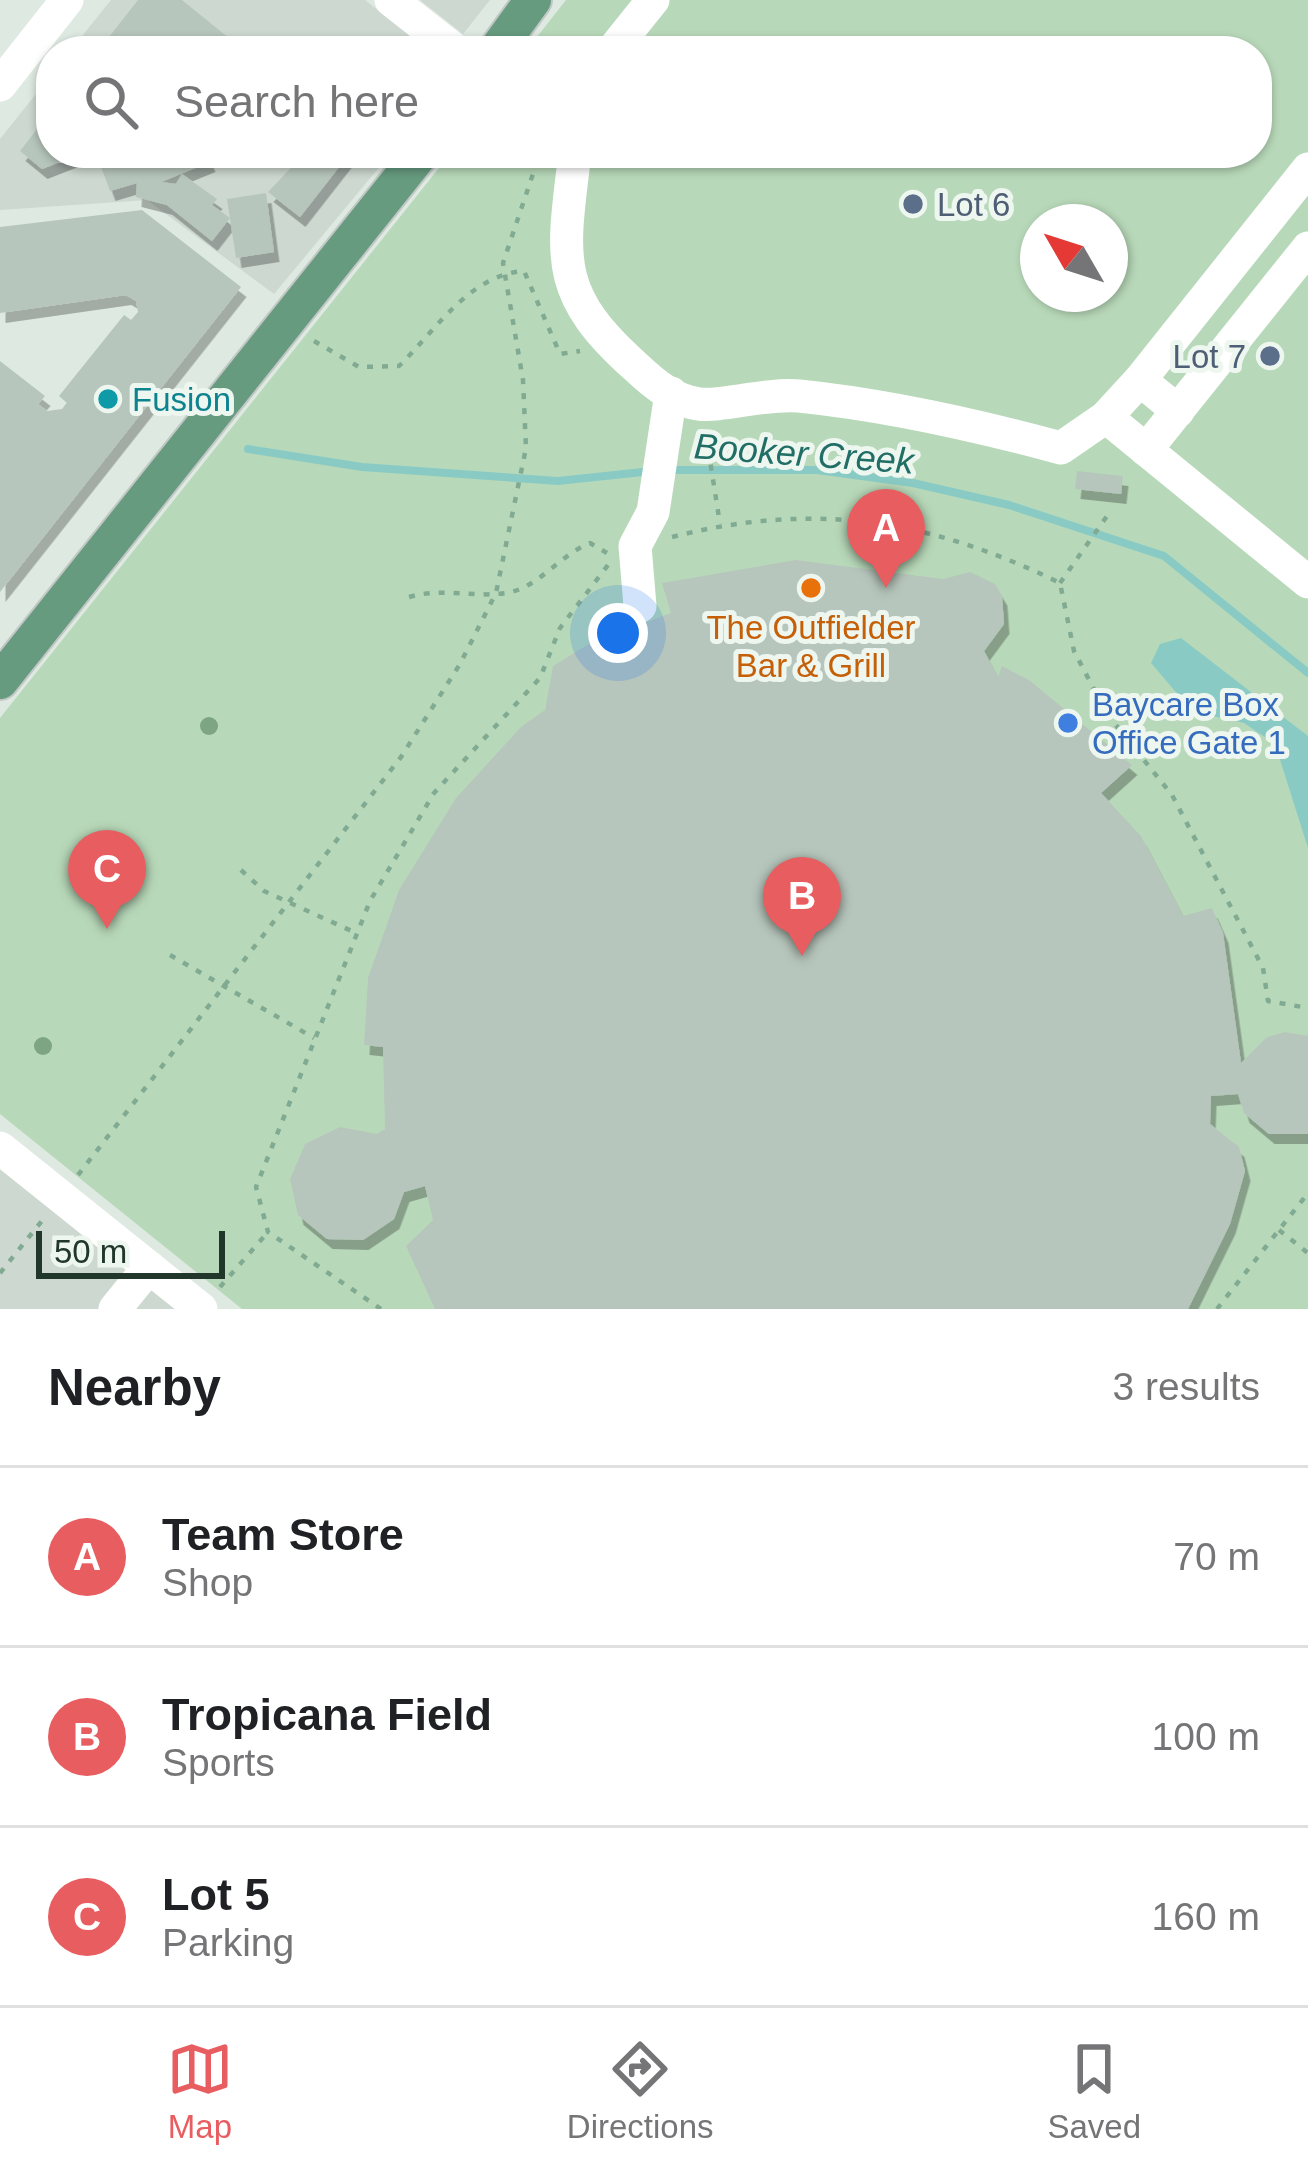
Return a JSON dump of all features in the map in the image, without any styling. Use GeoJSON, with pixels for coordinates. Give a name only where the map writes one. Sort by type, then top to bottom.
{"type":"FeatureCollection","features":[{"type":"Feature","properties":{"kind":"main road"},"geometry":{"type":"LineString","coordinates":[[507,36],[533,0]]}},
{"type":"Feature","properties":{"kind":"main road"},"geometry":{"type":"LineString","coordinates":[[0,681],[409,168]]}},
{"type":"Feature","properties":{"kind":"street"},"geometry":{"type":"LineString","coordinates":[[39,36],[67,0]]}},
{"type":"Feature","properties":{"kind":"street"},"geometry":{"type":"LineString","coordinates":[[391,0],[437,36]]}},
{"type":"Feature","properties":{"kind":"street"},"geometry":{"type":"LineString","coordinates":[[624,36],[652,0]]}},
{"type":"Feature","properties":{"kind":"street"},"geometry":{"type":"LineString","coordinates":[[0,85],[36,39]]}},
{"type":"Feature","properties":{"kind":"street"},"geometry":{"type":"LineString","coordinates":[[573,168],[569,280],[585,320],[670,393],[700,405],[743,396],[798,396],[990,429],[1061,448],[1106,417],[1140,380],[1308,169]]}},
{"type":"Feature","properties":{"kind":"street"},"geometry":{"type":"LineString","coordinates":[[1146,450],[1308,248]]}},
{"type":"Feature","properties":{"kind":"street"},"geometry":{"type":"LineString","coordinates":[[1140,380],[1178,411]]}},
{"type":"Feature","properties":{"kind":"street"},"geometry":{"type":"LineString","coordinates":[[640,606],[634,546],[653,512],[670,393]]}},
{"type":"Feature","properties":{"kind":"street"},"geometry":{"type":"LineString","coordinates":[[1106,417],[1308,582]]}},
{"type":"Feature","properties":{"kind":"street"},"geometry":{"type":"LineString","coordinates":[[0,1148],[201,1309]]}},
{"type":"Feature","properties":{"kind":"street"},"geometry":{"type":"LineString","coordinates":[[115,1309],[148,1267]]}},
{"type":"Feature","properties":{"kind":"path"},"geometry":{"type":"LineString","coordinates":[[79,1175],[401,757],[460,664],[496,593],[526,448],[523,380],[503,263],[535,168]]}},
{"type":"Feature","properties":{"kind":"path"},"geometry":{"type":"LineString","coordinates":[[314,341],[331,355],[359,367],[399,366],[465,295],[505,272],[524,271],[560,354],[580,351],[604,338]]}},
{"type":"Feature","properties":{"kind":"path"},"geometry":{"type":"LineString","coordinates":[[707,440],[720,524]]}},
{"type":"Feature","properties":{"kind":"path"},"geometry":{"type":"LineString","coordinates":[[634,546],[720,524],[808,515],[902,525],[989,548],[1060,583]]}},
{"type":"Feature","properties":{"kind":"path"},"geometry":{"type":"LineString","coordinates":[[1107,516],[1060,583],[1074,651],[1107,714],[1172,795],[1263,968],[1268,1001],[1308,1008]]}},
{"type":"Feature","properties":{"kind":"path"},"geometry":{"type":"LineString","coordinates":[[381,1309],[268,1232],[256,1187],[356,933],[434,793],[541,678],[560,628],[614,557],[590,543],[525,586],[496,593],[437,589],[409,597]]}},
{"type":"Feature","properties":{"kind":"path"},"geometry":{"type":"LineString","coordinates":[[241,870],[264,891],[356,933]]}},
{"type":"Feature","properties":{"kind":"path"},"geometry":{"type":"LineString","coordinates":[[170,956],[314,1038]]}},
{"type":"Feature","properties":{"kind":"path"},"geometry":{"type":"LineString","coordinates":[[1217,1309],[1308,1193]]}},
{"type":"Feature","properties":{"kind":"path"},"geometry":{"type":"LineString","coordinates":[[1279,1230],[1308,1253]]}},
{"type":"Feature","properties":{"kind":"path"},"geometry":{"type":"LineString","coordinates":[[0,1274],[34,1232]]}},
{"type":"Feature","properties":{"kind":"path"},"geometry":{"type":"LineString","coordinates":[[201,1309],[268,1232]]}},
{"type":"Feature","properties":{"kind":"shaded area"},"geometry":{"type":"Polygon","coordinates":[[[111,0],[365,0],[410,36],[82,36],[111,0]]]}},
{"type":"Feature","properties":{"kind":"shaded area"},"geometry":{"type":"Polygon","coordinates":[[[420,0],[490,0],[463,34],[420,0]]]}},
{"type":"Feature","properties":{"kind":"shaded area"},"geometry":{"type":"Polygon","coordinates":[[[36,94],[36,168],[379,168],[274,294],[147,200],[0,210],[0,139],[36,94]]]}},
{"type":"Feature","properties":{"kind":"shaded area"},"geometry":{"type":"Polygon","coordinates":[[[0,1165],[180,1309],[0,1309],[0,1165]]]}},
{"type":"Feature","properties":{"kind":"green space"},"geometry":{"type":"Polygon","coordinates":[[[566,0],[1308,0],[1308,1309],[242,1309],[0,1114],[0,718],[439,168],[1272,168],[1272,36],[538,36],[566,0]]]}},
{"type":"Feature","properties":{"kind":"water"},"geometry":{"type":"Polygon","coordinates":[[[1181,638],[1308,736],[1308,848],[1275,744],[1244,723],[1203,714],[1186,704],[1151,663],[1160,644],[1181,638]]]}},
{"type":"Feature","properties":{"kind":"building"},"geometry":{"type":"Polygon","coordinates":[[[138,0],[182,0],[226,36],[110,36],[138,0]]]}},
{"type":"Feature","properties":{"kind":"building"},"geometry":{"type":"Polygon","coordinates":[[[36,130],[36,164],[20,151],[36,130]]]}},
{"type":"Feature","properties":{"kind":"building"},"geometry":{"type":"Polygon","coordinates":[[[102,168],[195,168],[161,182],[176,184],[182,174],[217,199],[212,205],[230,218],[212,241],[167,205],[136,197],[137,183],[110,191],[102,168]]]}},
{"type":"Feature","properties":{"kind":"building"},"geometry":{"type":"Polygon","coordinates":[[[291,168],[338,168],[300,217],[268,192],[291,168]]]}},
{"type":"Feature","properties":{"kind":"building"},"geometry":{"type":"Polygon","coordinates":[[[266,193],[274,252],[236,258],[227,199],[266,193]]]}},
{"type":"Feature","properties":{"kind":"building","name":"Fusion"},"geometry":{"type":"Polygon","coordinates":[[[142,210],[241,287],[0,592],[0,361],[45,396],[38,404],[47,411],[62,409],[67,403],[59,396],[124,315],[131,320],[138,312],[136,301],[126,295],[0,313],[0,227],[142,210]]]}},
{"type":"Feature","properties":{"kind":"building"},"geometry":{"type":"Polygon","coordinates":[[[1077,471],[1123,476],[1121,494],[1075,489],[1077,471]]]}},
{"type":"Feature","properties":{"kind":"building"},"geometry":{"type":"Polygon","coordinates":[[[796,560],[943,579],[970,572],[995,584],[1002,596],[1004,624],[984,651],[998,677],[1002,666],[1029,680],[1132,765],[1101,793],[1141,836],[1183,916],[1212,908],[1223,933],[1241,1063],[1267,1037],[1285,1032],[1308,1036],[1308,1134],[1269,1134],[1244,1113],[1238,1094],[1211,1096],[1210,1124],[1239,1147],[1245,1171],[1230,1224],[1188,1309],[435,1309],[406,1246],[433,1220],[425,1186],[404,1192],[394,1219],[363,1240],[327,1239],[298,1215],[290,1179],[305,1144],[340,1127],[377,1134],[385,1129],[383,1047],[364,1045],[368,978],[399,890],[456,798],[521,727],[545,710],[553,666],[589,644],[671,613],[662,583],[796,560]]]}},
{"type":"Feature","properties":{"kind":"waterway","name":"Booker Creek"},"geometry":{"type":"LineString","coordinates":[[248,449],[362,467],[558,481],[652,471]]}},
{"type":"Feature","properties":{"kind":"waterway","name":"Booker Creek"},"geometry":{"type":"LineString","coordinates":[[667,470],[817,470],[913,483],[1009,505],[1164,556],[1308,673]]}},
{"type":"Feature","properties":{"kind":"place","name":"Lot 6"},"geometry":{"type":"Point","coordinates":[913,204]}},
{"type":"Feature","properties":{"kind":"place","name":"Lot 7"},"geometry":{"type":"Point","coordinates":[1270,356]}},
{"type":"Feature","properties":{"kind":"place","name":"Fusion"},"geometry":{"type":"Point","coordinates":[108,399]}},
{"type":"Feature","properties":{"kind":"place","name":"The Outfielder Bar & Grill"},"geometry":{"type":"Point","coordinates":[811,588]}},
{"type":"Feature","properties":{"kind":"place","name":"Team Store"},"geometry":{"type":"Point","coordinates":[886,588]}},
{"type":"Feature","properties":{"kind":"place","name":"Baycare Box Office Gate 1"},"geometry":{"type":"Point","coordinates":[1068,723]}},
{"type":"Feature","properties":{"kind":"place","name":"Lot 5"},"geometry":{"type":"Point","coordinates":[107,929]}},
{"type":"Feature","properties":{"kind":"place","name":"Tropicana Field"},"geometry":{"type":"Point","coordinates":[802,956]}}]}
